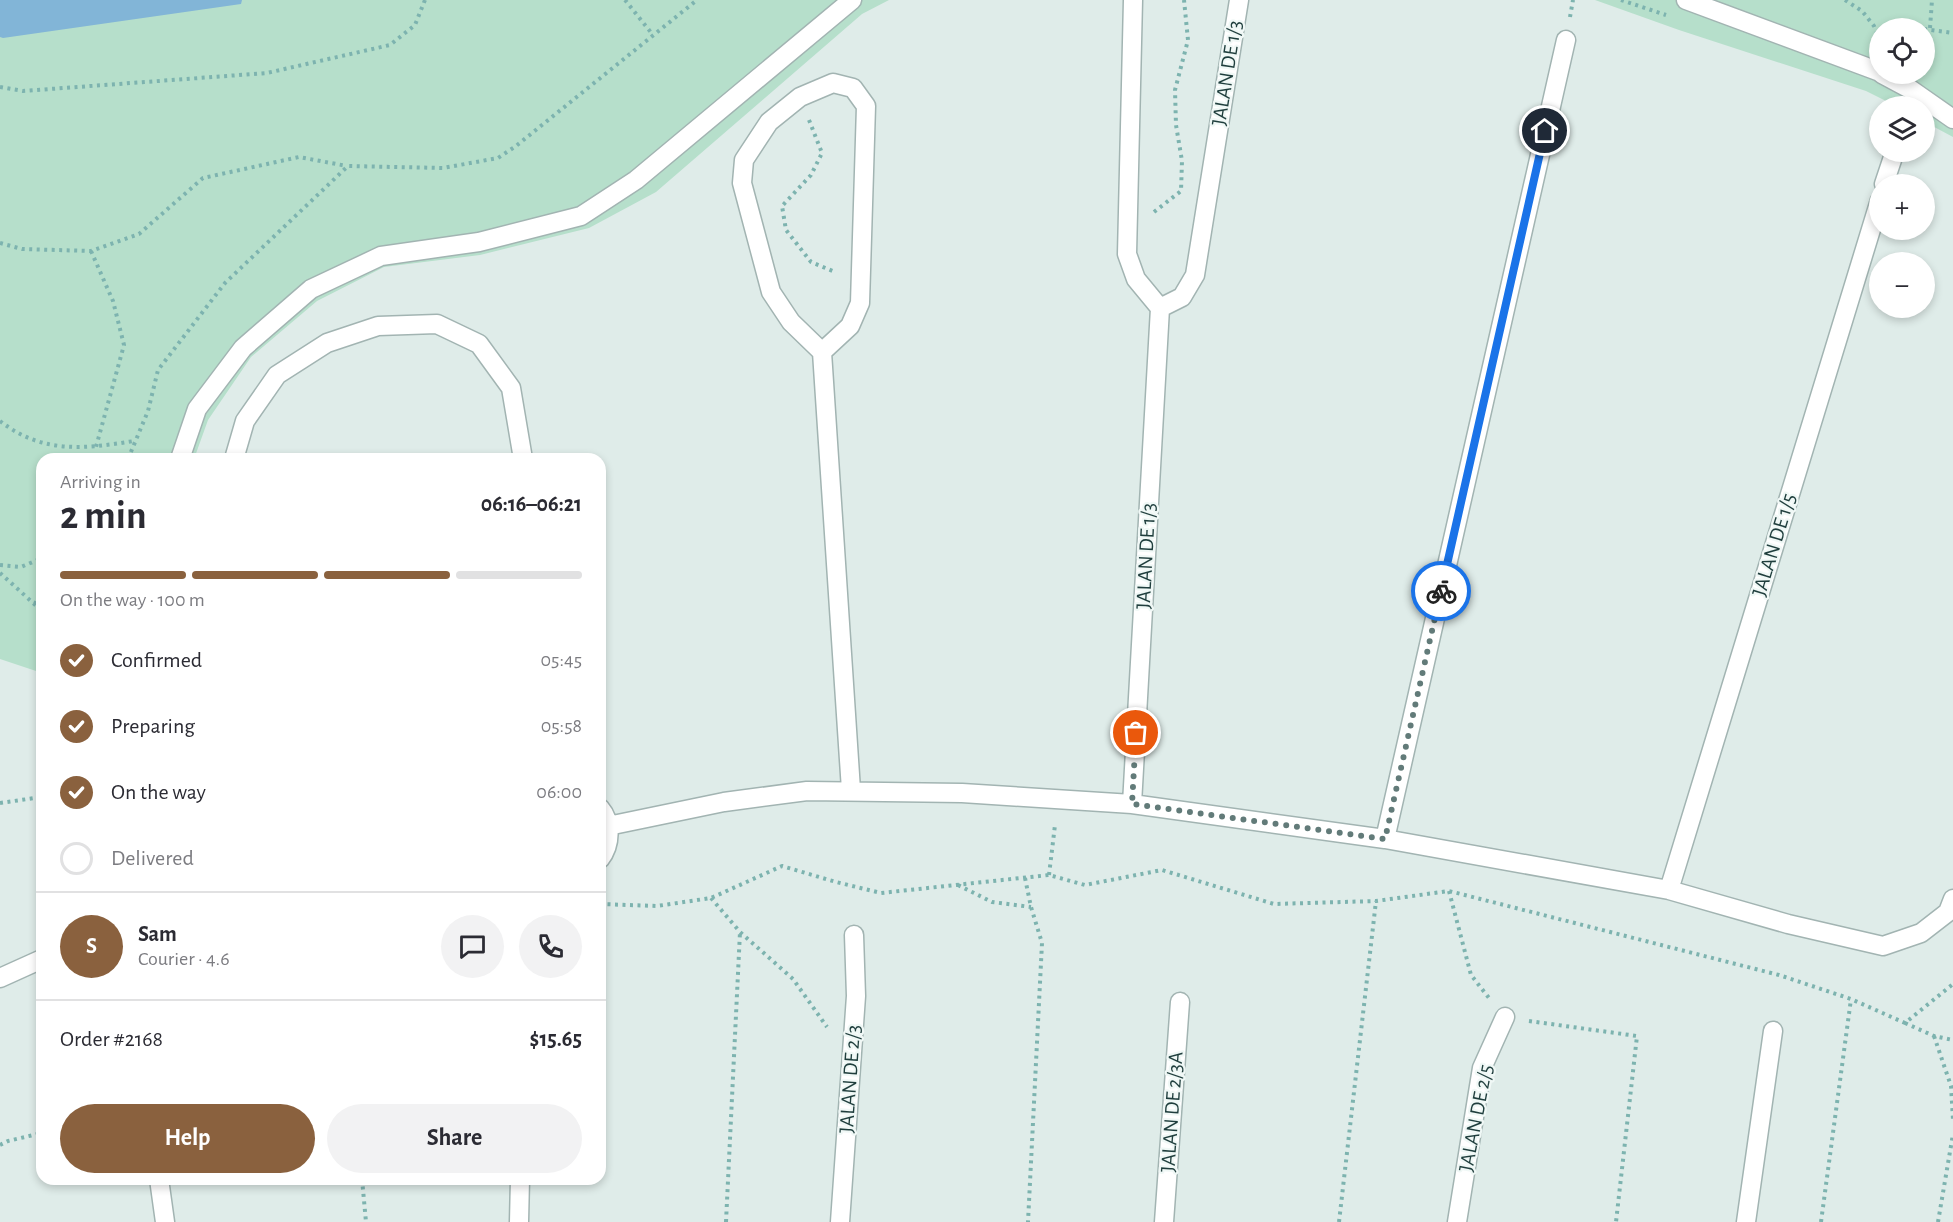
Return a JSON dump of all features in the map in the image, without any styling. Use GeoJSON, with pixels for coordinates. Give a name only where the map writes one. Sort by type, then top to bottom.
{"type":"FeatureCollection","features":[{"type":"Feature","properties":{"kind":"street"},"geometry":{"type":"LineString","coordinates":[[182,453],[197,409],[243,348],[311,289],[381,256],[478,242],[581,216],[636,180],[852,0]]}},
{"type":"Feature","properties":{"kind":"street"},"geometry":{"type":"LineString","coordinates":[[1133,0],[1127,254],[1137,279],[1160,308]]}},
{"type":"Feature","properties":{"kind":"street","name":"JALAN DE 1/3"},"geometry":{"type":"LineString","coordinates":[[1132,804],[1160,308],[1182,297],[1195,275],[1239,0]]}},
{"type":"Feature","properties":{"kind":"street"},"geometry":{"type":"LineString","coordinates":[[1686,0],[1869,69]]}},
{"type":"Feature","properties":{"kind":"street"},"geometry":{"type":"LineString","coordinates":[[1385,839],[1566,40]]}},
{"type":"Feature","properties":{"kind":"street"},"geometry":{"type":"LineString","coordinates":[[822,352],[850,326],[860,303],[861,283],[866,106],[853,88],[833,83],[800,97],[769,122],[744,160],[742,183],[771,292],[791,322],[822,352],[851,790]]}},
{"type":"Feature","properties":{"kind":"street"},"geometry":{"type":"LineString","coordinates":[[1901,84],[1953,119]]}},
{"type":"Feature","properties":{"kind":"street","name":"JALAN DE 1/5"},"geometry":{"type":"LineString","coordinates":[[1670,890],[1869,236]]}},
{"type":"Feature","properties":{"kind":"street"},"geometry":{"type":"LineString","coordinates":[[236,453],[246,421],[277,375],[327,343],[378,326],[437,324],[479,344],[511,388],[522,453]]}},
{"type":"Feature","properties":{"kind":"street"},"geometry":{"type":"LineString","coordinates":[[608,826],[724,802],[807,791],[962,793],[1132,804],[1385,839],[1670,890],[1788,924],[1883,946],[1922,933],[1948,912],[1953,899]]}},
{"type":"Feature","properties":{"kind":"street"},"geometry":{"type":"LineString","coordinates":[[606,822],[608,826],[606,846]]}},
{"type":"Feature","properties":{"kind":"street","name":"JALAN DE 2/3"},"geometry":{"type":"LineString","coordinates":[[840,1222],[856,996],[854,935]]}},
{"type":"Feature","properties":{"kind":"street"},"geometry":{"type":"LineString","coordinates":[[0,978],[36,959]]}},
{"type":"Feature","properties":{"kind":"street","name":"JALAN DE 2/3A"},"geometry":{"type":"LineString","coordinates":[[1164,1222],[1180,1002]]}},
{"type":"Feature","properties":{"kind":"street","name":"JALAN DE 2/5"},"geometry":{"type":"LineString","coordinates":[[1457,1222],[1482,1068],[1505,1017]]}},
{"type":"Feature","properties":{"kind":"street"},"geometry":{"type":"LineString","coordinates":[[1746,1222],[1773,1031]]}},
{"type":"Feature","properties":{"kind":"street"},"geometry":{"type":"LineString","coordinates":[[160,1185],[165,1222]]}},
{"type":"Feature","properties":{"kind":"street"},"geometry":{"type":"LineString","coordinates":[[519,1222],[520,1185]]}},
{"type":"Feature","properties":{"kind":"path"},"geometry":{"type":"LineString","coordinates":[[0,87],[23,91],[267,73],[390,45],[415,25],[425,0]]}},
{"type":"Feature","properties":{"kind":"path"},"geometry":{"type":"LineString","coordinates":[[625,0],[653,35]]}},
{"type":"Feature","properties":{"kind":"path"},"geometry":{"type":"LineString","coordinates":[[0,243],[22,249],[91,251],[139,234],[203,178],[299,157],[348,166],[443,168],[498,158],[697,0]]}},
{"type":"Feature","properties":{"kind":"path"},"geometry":{"type":"LineString","coordinates":[[1128,232],[1181,191],[1182,161],[1176,125],[1175,90],[1188,40],[1184,0]]}},
{"type":"Feature","properties":{"kind":"path"},"geometry":{"type":"LineString","coordinates":[[1845,0],[1862,11],[1869,20]]}},
{"type":"Feature","properties":{"kind":"path"},"geometry":{"type":"LineString","coordinates":[[1929,18],[1932,0]]}},
{"type":"Feature","properties":{"kind":"path"},"geometry":{"type":"LineString","coordinates":[[1935,30],[1953,33]]}},
{"type":"Feature","properties":{"kind":"path"},"geometry":{"type":"LineString","coordinates":[[800,97],[822,153],[811,175],[782,206],[786,230],[811,262],[861,283]]}},
{"type":"Feature","properties":{"kind":"path"},"geometry":{"type":"LineString","coordinates":[[130,453],[148,411],[158,370],[171,352],[225,283],[348,166]]}},
{"type":"Feature","properties":{"kind":"path"},"geometry":{"type":"LineString","coordinates":[[91,251],[113,301],[124,345],[96,447]]}},
{"type":"Feature","properties":{"kind":"path"},"geometry":{"type":"LineString","coordinates":[[0,421],[17,434],[53,446],[96,447],[135,441]]}},
{"type":"Feature","properties":{"kind":"path"},"geometry":{"type":"LineString","coordinates":[[0,565],[21,567],[36,561]]}},
{"type":"Feature","properties":{"kind":"path"},"geometry":{"type":"LineString","coordinates":[[0,573],[35,604]]}},
{"type":"Feature","properties":{"kind":"path"},"geometry":{"type":"LineString","coordinates":[[0,803],[36,798]]}},
{"type":"Feature","properties":{"kind":"path"},"geometry":{"type":"LineString","coordinates":[[1049,875],[1058,800]]}},
{"type":"Feature","properties":{"kind":"path"},"geometry":{"type":"LineString","coordinates":[[606,903],[657,906],[711,898],[782,866],[882,893],[1049,875],[1085,885],[1162,870],[1274,904],[1376,902],[1449,891],[1779,975],[1851,999],[1934,1036],[1953,1040]]}},
{"type":"Feature","properties":{"kind":"path"},"geometry":{"type":"LineString","coordinates":[[1025,878],[1042,943],[1028,1222]]}},
{"type":"Feature","properties":{"kind":"path"},"geometry":{"type":"LineString","coordinates":[[955,884],[992,902],[1031,907]]}},
{"type":"Feature","properties":{"kind":"path"},"geometry":{"type":"LineString","coordinates":[[1449,891],[1471,975],[1505,1017],[1637,1036],[1616,1222]]}},
{"type":"Feature","properties":{"kind":"path"},"geometry":{"type":"LineString","coordinates":[[711,898],[741,932],[793,979],[851,1059]]}},
{"type":"Feature","properties":{"kind":"path"},"geometry":{"type":"LineString","coordinates":[[1339,1222],[1376,902]]}},
{"type":"Feature","properties":{"kind":"path"},"geometry":{"type":"LineString","coordinates":[[726,1222],[741,932]]}},
{"type":"Feature","properties":{"kind":"path"},"geometry":{"type":"LineString","coordinates":[[1905,1023],[1953,984]]}},
{"type":"Feature","properties":{"kind":"path"},"geometry":{"type":"LineString","coordinates":[[1821,1222],[1851,999]]}},
{"type":"Feature","properties":{"kind":"path"},"geometry":{"type":"LineString","coordinates":[[1934,1036],[1951,1086],[1953,1120]]}},
{"type":"Feature","properties":{"kind":"path"},"geometry":{"type":"LineString","coordinates":[[0,1145],[36,1134]]}},
{"type":"Feature","properties":{"kind":"path"},"geometry":{"type":"LineString","coordinates":[[1938,1222],[1953,1134]]}},
{"type":"Feature","properties":{"kind":"path"},"geometry":{"type":"LineString","coordinates":[[364,1185],[366,1222]]}},
{"type":"Feature","properties":{"kind":"green space"},"geometry":{"type":"Polygon","coordinates":[[[0,0],[889,0],[862,14],[656,192],[589,228],[480,255],[384,267],[317,301],[251,357],[208,420],[196,453],[36,453],[36,671],[0,659],[0,0]]]}},
{"type":"Feature","properties":{"kind":"green space"},"geometry":{"type":"Polygon","coordinates":[[[1595,0],[1953,0],[1953,137],[1935,127],[1935,96],[1876,96],[1595,0]]]}},
{"type":"Feature","properties":{"kind":"water"},"geometry":{"type":"Polygon","coordinates":[[[0,0],[242,0],[241,4],[3,38],[0,37],[0,0]]]}},
{"type":"Feature","properties":{"kind":"way so far"},"geometry":{"type":"LineString","coordinates":[[1136,733],[1132,804],[1385,839],[1441,591]]}},
{"type":"Feature","properties":{"kind":"route"},"geometry":{"type":"LineString","coordinates":[[1441,591],[1545,131]]}}]}
